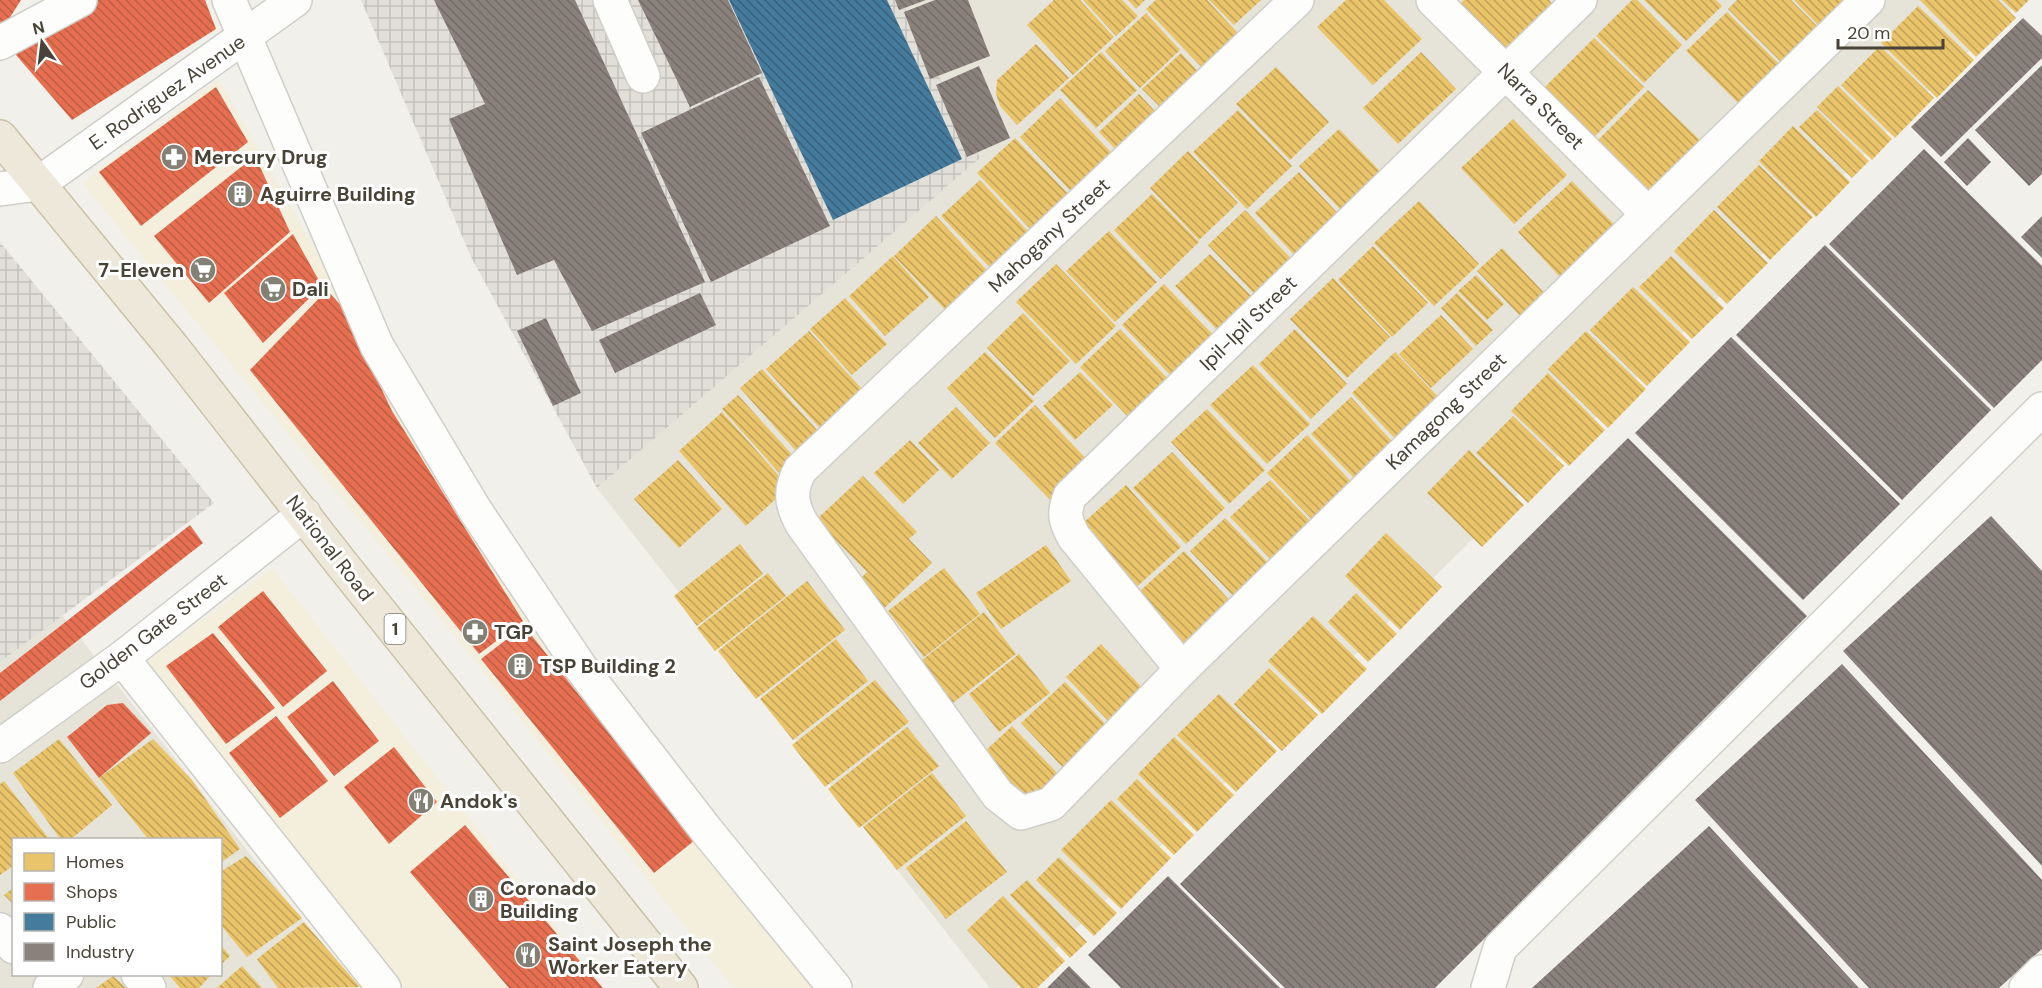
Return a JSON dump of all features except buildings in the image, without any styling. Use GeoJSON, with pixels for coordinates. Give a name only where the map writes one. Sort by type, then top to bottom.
{"type":"FeatureCollection","features":[{"type":"Feature","properties":{"kind":"highway","name":"National Road"},"geometry":{"type":"LineString","coordinates":[[0,137],[174,349],[681,988]]}},
{"type":"Feature","properties":{"kind":"street"},"geometry":{"type":"LineString","coordinates":[[0,43],[80,0]]}},
{"type":"Feature","properties":{"kind":"street"},"geometry":{"type":"LineString","coordinates":[[228,0],[376,346],[475,510],[581,668],[707,831],[835,988]]}},
{"type":"Feature","properties":{"kind":"street","name":"E. Rodriguez Avenue"},"geometry":{"type":"LineString","coordinates":[[38,183],[244,39],[295,0]]}},
{"type":"Feature","properties":{"kind":"street"},"geometry":{"type":"LineString","coordinates":[[610,0],[643,76]]}},
{"type":"Feature","properties":{"kind":"street","name":"Mahogany Street"},"geometry":{"type":"LineString","coordinates":[[1021,813],[998,795],[802,524],[790,496],[800,470],[1297,0]]}},
{"type":"Feature","properties":{"kind":"street","name":"Narra Street"},"geometry":{"type":"LineString","coordinates":[[1433,0],[1648,214]]}},
{"type":"Feature","properties":{"kind":"street","name":"Ipil-Ipil Street"},"geometry":{"type":"LineString","coordinates":[[1182,669],[1074,537],[1066,524],[1064,511],[1070,496],[1580,0]]}},
{"type":"Feature","properties":{"kind":"street","name":"Kamagong Street"},"geometry":{"type":"LineString","coordinates":[[1021,813],[1052,804],[1182,669],[1868,0]]}},
{"type":"Feature","properties":{"kind":"street"},"geometry":{"type":"LineString","coordinates":[[0,189],[38,183]]}},
{"type":"Feature","properties":{"kind":"street"},"geometry":{"type":"LineString","coordinates":[[1488,988],[1500,948],[2042,409]]}},
{"type":"Feature","properties":{"kind":"street","name":"Golden Gate Street"},"geometry":{"type":"LineString","coordinates":[[0,746],[122,658],[304,514]]}},
{"type":"Feature","properties":{"kind":"street"},"geometry":{"type":"LineString","coordinates":[[122,658],[384,988]]}},
{"type":"Feature","properties":{"kind":"street"},"geometry":{"type":"LineString","coordinates":[[0,930],[12,945]]}},
{"type":"Feature","properties":{"kind":"street"},"geometry":{"type":"LineString","coordinates":[[2026,988],[2042,972]]}},
{"type":"Feature","properties":{"kind":"street"},"geometry":{"type":"LineString","coordinates":[[36,976],[45,988]]}},
{"type":"Feature","properties":{"kind":"street"},"geometry":{"type":"LineString","coordinates":[[50,988],[66,976]]}},
{"type":"Feature","properties":{"kind":"street"},"geometry":{"type":"LineString","coordinates":[[139,976],[149,988]]}},
{"type":"Feature","properties":{"kind":"shaded area"},"geometry":{"type":"Polygon","coordinates":[[[361,0],[901,0],[980,158],[597,488],[471,257],[361,0]]]}},
{"type":"Feature","properties":{"kind":"shaded area"},"geometry":{"type":"Polygon","coordinates":[[[901,0],[2021,0],[1016,988],[990,988],[597,488],[980,158],[901,0]]]}},
{"type":"Feature","properties":{"kind":"shaded area"},"geometry":{"type":"Polygon","coordinates":[[[219,79],[332,280],[395,411],[530,620],[812,988],[733,988],[475,661],[82,183],[219,79]]]}},
{"type":"Feature","properties":{"kind":"shaded area"},"geometry":{"type":"Polygon","coordinates":[[[0,242],[214,503],[0,662],[0,242]]]}},
{"type":"Feature","properties":{"kind":"shaded area"},"geometry":{"type":"Polygon","coordinates":[[[272,568],[603,988],[403,988],[146,662],[272,568]]]}},
{"type":"Feature","properties":{"kind":"shaded area"},"geometry":{"type":"Polygon","coordinates":[[[62,615],[356,988],[0,988],[0,662],[62,615]]]}},
{"type":"Feature","properties":{"kind":"place","name":"Mercury Drug"},"geometry":{"type":"Point","coordinates":[174,157]}},
{"type":"Feature","properties":{"kind":"place","name":"Aguirre Building"},"geometry":{"type":"Point","coordinates":[240,194]}},
{"type":"Feature","properties":{"kind":"place","name":"7-Eleven"},"geometry":{"type":"Point","coordinates":[203,270]}},
{"type":"Feature","properties":{"kind":"place","name":"Dali"},"geometry":{"type":"Point","coordinates":[273,289]}},
{"type":"Feature","properties":{"kind":"place","name":"TGP"},"geometry":{"type":"Point","coordinates":[475,632]}},
{"type":"Feature","properties":{"kind":"place","name":"TSP Building 2"},"geometry":{"type":"Point","coordinates":[520,666]}},
{"type":"Feature","properties":{"kind":"place","name":"Andok's"},"geometry":{"type":"Point","coordinates":[421,801]}},
{"type":"Feature","properties":{"kind":"place","name":"Coronado Building"},"geometry":{"type":"Point","coordinates":[481,899]}},
{"type":"Feature","properties":{"kind":"place","name":"Saint Joseph the Worker Eatery"},"geometry":{"type":"Point","coordinates":[528,955]}}]}
